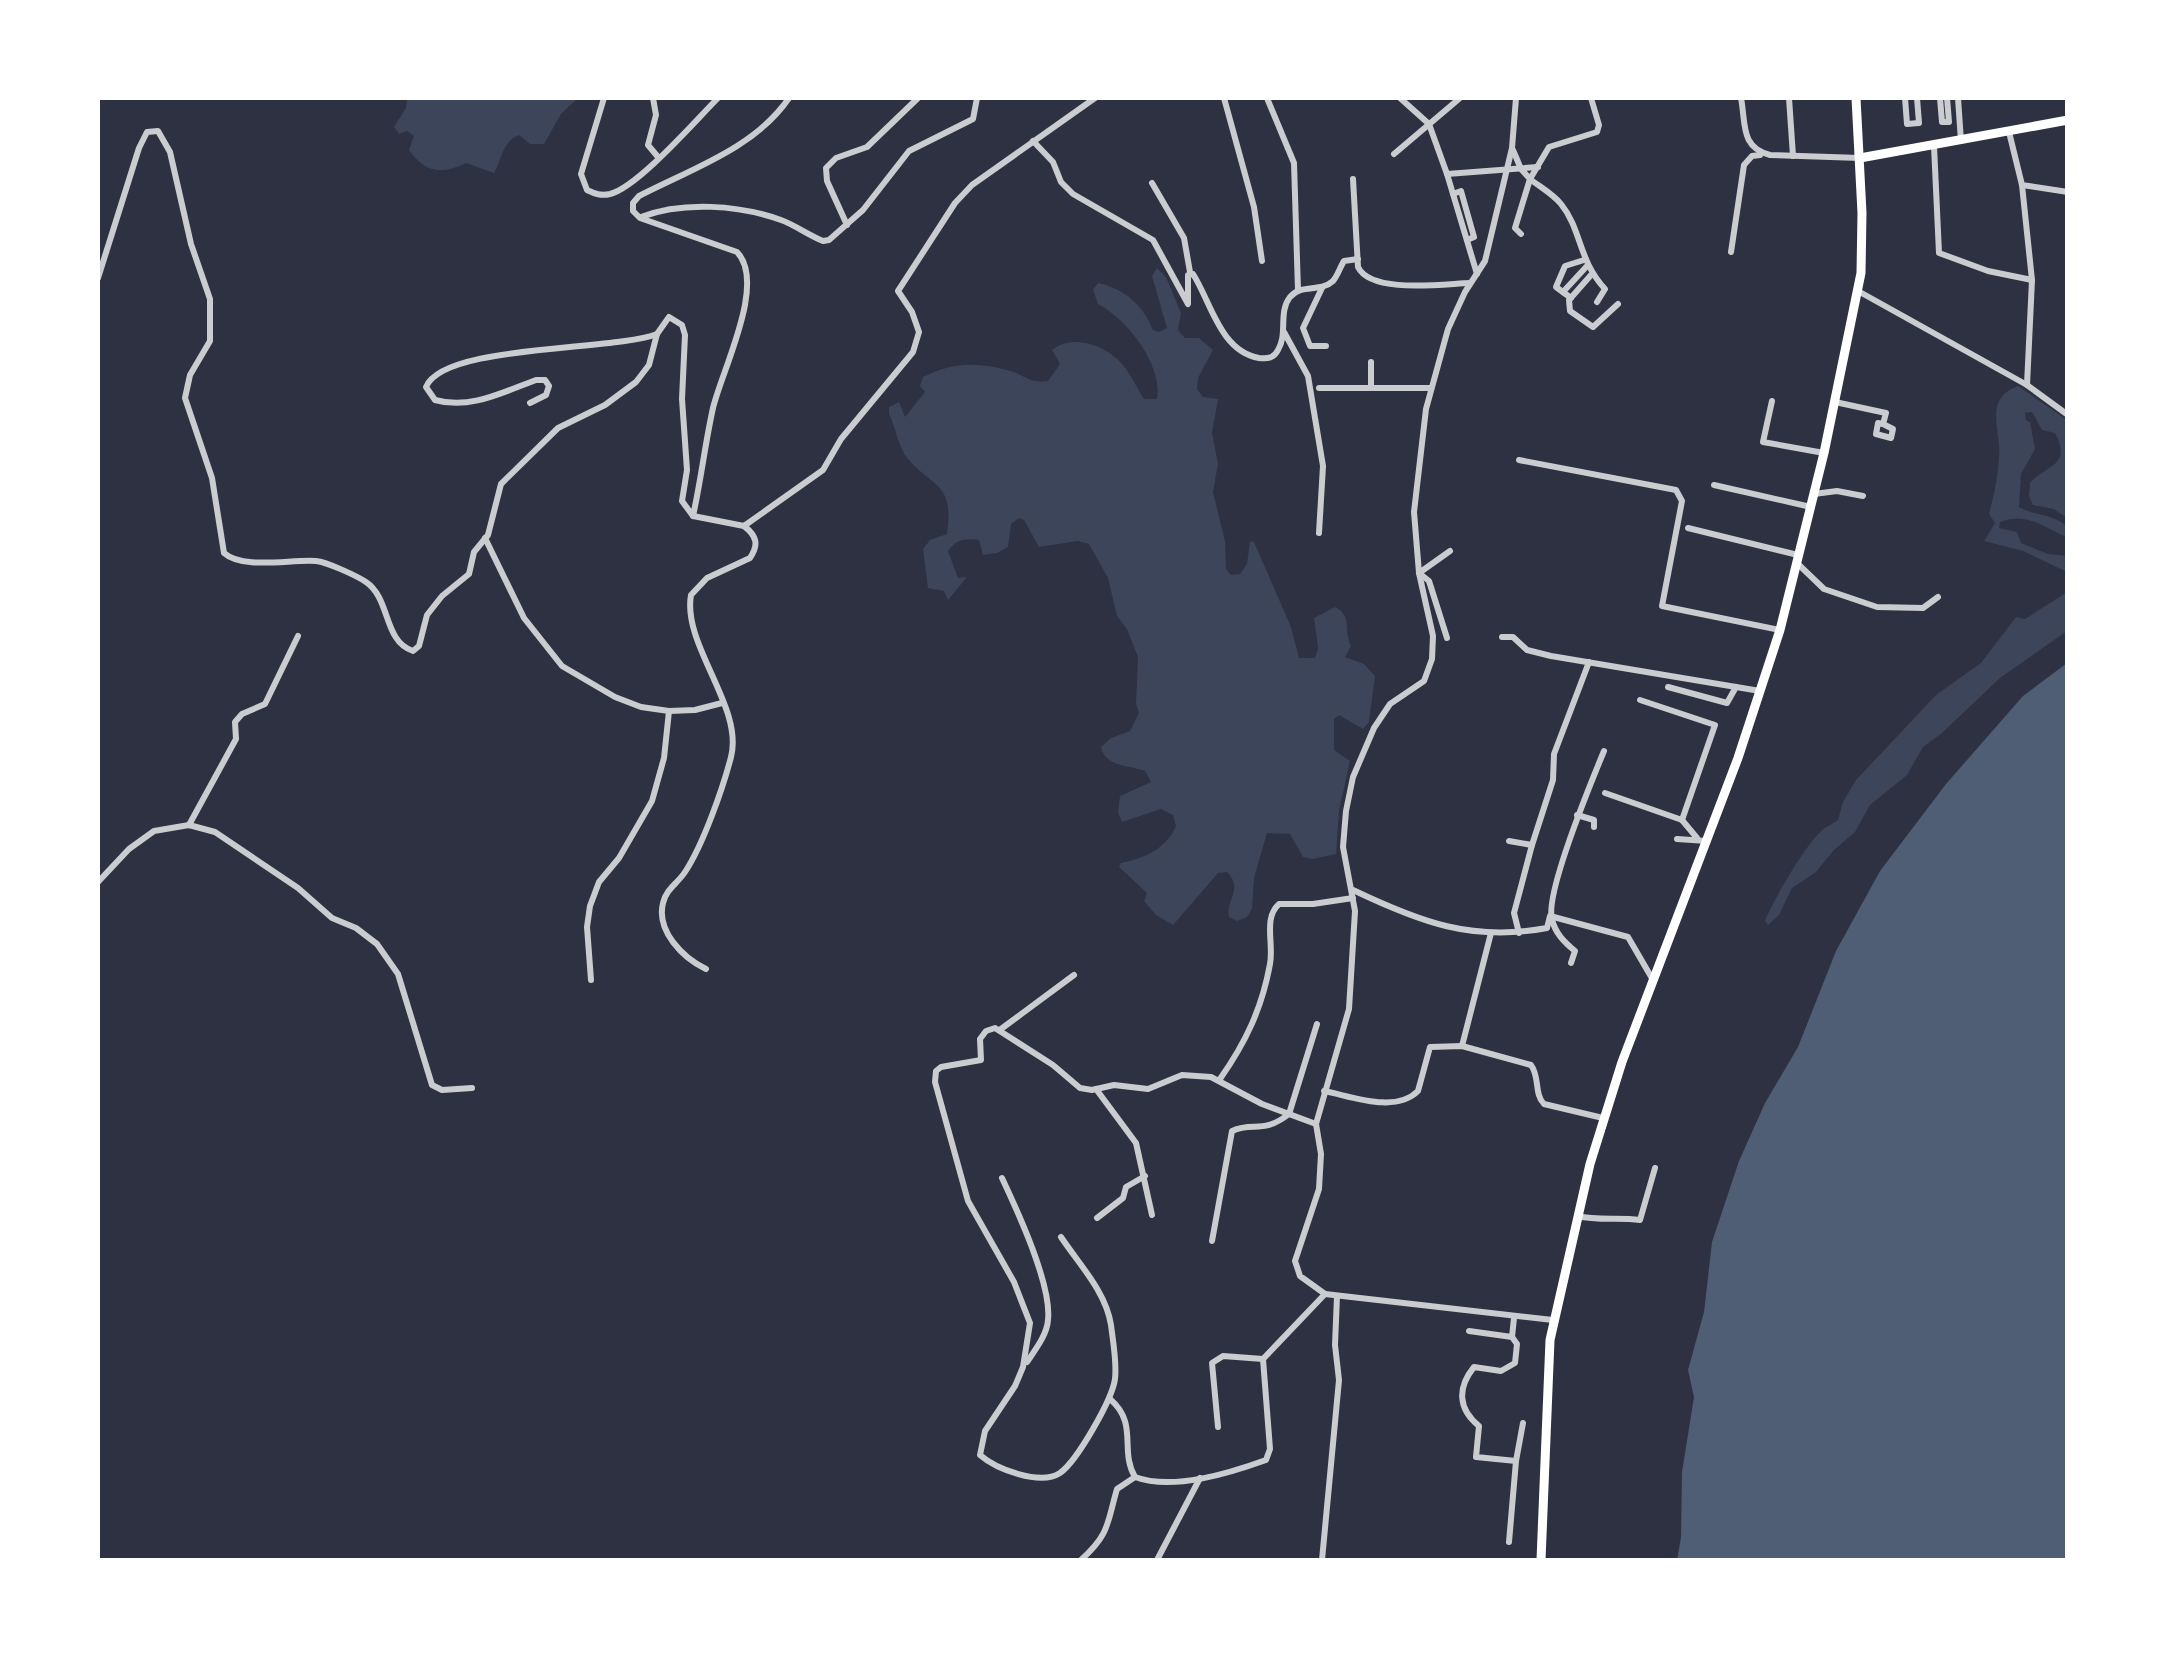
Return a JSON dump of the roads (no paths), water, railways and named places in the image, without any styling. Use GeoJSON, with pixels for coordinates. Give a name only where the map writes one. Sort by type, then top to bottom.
{"type":"FeatureCollection","features":[{"type":"Feature","properties":{"kind":"main road"},"geometry":{"type":"LineString","coordinates":[[1541,1560],[1553,1320],[1603,1118],[1780,630],[1824,454],[1858,291],[1862,244],[1856,98]]}},
{"type":"Feature","properties":{"kind":"main road"},"geometry":{"type":"LineString","coordinates":[[1860,158],[2068,120]]}},
{"type":"Feature","properties":{"kind":"street"},"geometry":{"type":"LineString","coordinates":[[604,98],[582,174],[587,190],[602,195],[614,193],[658,158],[715,100]]}},
{"type":"Feature","properties":{"kind":"street"},"geometry":{"type":"LineString","coordinates":[[653,98],[656,114],[648,145],[658,158]]}},
{"type":"Feature","properties":{"kind":"street"},"geometry":{"type":"LineString","coordinates":[[704,98],[715,100]]}},
{"type":"Feature","properties":{"kind":"street"},"geometry":{"type":"LineString","coordinates":[[693,516],[713,407],[741,322],[746,269],[741,255],[732,249],[640,218],[632,207],[639,196],[737,146],[768,124],[789,98]]}},
{"type":"Feature","properties":{"kind":"street"},"geometry":{"type":"LineString","coordinates":[[847,225],[827,181],[826,168],[836,158],[867,147],[918,98]]}},
{"type":"Feature","properties":{"kind":"street"},"geometry":{"type":"LineString","coordinates":[[640,218],[682,209],[740,209],[829,240],[863,210],[910,152],[972,119],[977,98]]}},
{"type":"Feature","properties":{"kind":"street"},"geometry":{"type":"LineString","coordinates":[[744,526],[823,470],[840,439],[913,352],[919,332],[898,291],[955,203],[988,172],[1095,98]]}},
{"type":"Feature","properties":{"kind":"street"},"geometry":{"type":"LineString","coordinates":[[1224,98],[1254,208],[1262,261]]}},
{"type":"Feature","properties":{"kind":"street"},"geometry":{"type":"LineString","coordinates":[[1266,98],[1294,163],[1298,291]]}},
{"type":"Feature","properties":{"kind":"street"},"geometry":{"type":"LineString","coordinates":[[1400,98],[1430,124],[1477,276]]}},
{"type":"Feature","properties":{"kind":"street"},"geometry":{"type":"LineString","coordinates":[[1394,154],[1460,98]]}},
{"type":"Feature","properties":{"kind":"street"},"geometry":{"type":"LineString","coordinates":[[1516,98],[1508,170],[1485,261],[1452,318],[1430,388],[1415,496],[1419,573],[1433,636],[1432,659],[1424,681],[1390,704],[1353,777],[1343,846],[1355,922],[1349,1010],[1316,1124],[1321,1154],[1320,1189],[1295,1261],[1300,1276],[1325,1294],[1553,1320]]}},
{"type":"Feature","properties":{"kind":"street"},"geometry":{"type":"LineString","coordinates":[[1521,234],[1515,228],[1530,179],[1549,147],[1597,132],[1592,98]]}},
{"type":"Feature","properties":{"kind":"street"},"geometry":{"type":"LineString","coordinates":[[1741,98],[1752,148],[1770,155]]}},
{"type":"Feature","properties":{"kind":"street"},"geometry":{"type":"LineString","coordinates":[[1793,156],[1789,98],[1798,98]]}},
{"type":"Feature","properties":{"kind":"street"},"geometry":{"type":"LineString","coordinates":[[1905,98],[1908,124],[1920,123],[1917,98]]}},
{"type":"Feature","properties":{"kind":"street"},"geometry":{"type":"LineString","coordinates":[[1958,98],[1961,140]]}},
{"type":"Feature","properties":{"kind":"street"},"geometry":{"type":"LineString","coordinates":[[98,278],[139,148],[147,132],[158,131],[170,152],[188,232],[210,299],[210,341],[190,375],[185,398],[212,478],[223,548],[228,557],[251,561],[316,561],[362,580],[380,598],[398,640],[413,651],[421,643],[427,615],[442,596],[469,574],[474,552],[494,519],[501,484],[558,428],[605,405],[636,382],[649,365],[663,322],[669,317],[684,328],[682,399],[687,470],[682,501],[693,516],[744,526],[755,538],[755,552],[750,558],[700,582],[690,602],[702,649],[733,732],[732,754],[710,816],[685,872],[663,900],[662,913],[670,937],[686,960],[706,969]]}},
{"type":"Feature","properties":{"kind":"street"},"geometry":{"type":"LineString","coordinates":[[2009,132],[2022,185],[2032,280],[2027,385]]}},
{"type":"Feature","properties":{"kind":"street"},"geometry":{"type":"LineString","coordinates":[[1731,252],[1748,139]]}},
{"type":"Feature","properties":{"kind":"street"},"geometry":{"type":"LineString","coordinates":[[1033,141],[1053,162],[1061,182],[1073,194],[1153,240],[1188,304],[1190,272],[1184,238],[1152,183]]}},
{"type":"Feature","properties":{"kind":"street"},"geometry":{"type":"LineString","coordinates":[[1934,146],[1939,253],[1988,271],[2032,280]]}},
{"type":"Feature","properties":{"kind":"street"},"geometry":{"type":"LineString","coordinates":[[1512,148],[1521,169],[1563,206],[1591,275],[1605,289],[1597,302]]}},
{"type":"Feature","properties":{"kind":"street"},"geometry":{"type":"LineString","coordinates":[[1744,164],[1752,156],[1770,155],[1860,158]]}},
{"type":"Feature","properties":{"kind":"street"},"geometry":{"type":"LineString","coordinates":[[1448,174],[1539,167]]}},
{"type":"Feature","properties":{"kind":"street"},"geometry":{"type":"LineString","coordinates":[[1354,179],[1361,274],[1382,284],[1472,283]]}},
{"type":"Feature","properties":{"kind":"street"},"geometry":{"type":"LineString","coordinates":[[2022,185],[2068,192]]}},
{"type":"Feature","properties":{"kind":"street"},"geometry":{"type":"LineString","coordinates":[[1190,272],[1206,294],[1218,325],[1236,348],[1255,358],[1270,358],[1277,355],[1285,306],[1298,291],[1322,287],[1335,278],[1344,260],[1358,258]]}},
{"type":"Feature","properties":{"kind":"street"},"geometry":{"type":"LineString","coordinates":[[1571,298],[1556,286],[1564,266],[1586,263]]}},
{"type":"Feature","properties":{"kind":"street"},"geometry":{"type":"LineString","coordinates":[[1563,292],[1586,263]]}},
{"type":"Feature","properties":{"kind":"street"},"geometry":{"type":"LineString","coordinates":[[1591,275],[1571,298],[1570,311],[1592,327],[1618,304]]}},
{"type":"Feature","properties":{"kind":"street"},"geometry":{"type":"LineString","coordinates":[[1322,287],[1304,328],[1310,346],[1326,346]]}},
{"type":"Feature","properties":{"kind":"street"},"geometry":{"type":"LineString","coordinates":[[1858,291],[2027,385],[2068,415]]}},
{"type":"Feature","properties":{"kind":"street"},"geometry":{"type":"LineString","coordinates":[[1283,331],[1304,365],[1311,390],[1323,466],[1319,533]]}},
{"type":"Feature","properties":{"kind":"street"},"geometry":{"type":"LineString","coordinates":[[530,404],[546,395],[549,386],[545,380],[476,402],[459,403],[435,400],[426,387],[436,374],[478,358],[657,334]]}},
{"type":"Feature","properties":{"kind":"street"},"geometry":{"type":"LineString","coordinates":[[1371,362],[1371,388]]}},
{"type":"Feature","properties":{"kind":"street"},"geometry":{"type":"LineString","coordinates":[[1319,388],[1430,388]]}},
{"type":"Feature","properties":{"kind":"street"},"geometry":{"type":"LineString","coordinates":[[1772,401],[1764,442],[1824,454]]}},
{"type":"Feature","properties":{"kind":"street"},"geometry":{"type":"LineString","coordinates":[[1834,402],[1886,413],[1883,424]]}},
{"type":"Feature","properties":{"kind":"street"},"geometry":{"type":"LineString","coordinates":[[1519,460],[1676,490],[1682,501],[1662,606],[1780,630]]}},
{"type":"Feature","properties":{"kind":"street"},"geometry":{"type":"LineString","coordinates":[[1714,485],[1812,507]]}},
{"type":"Feature","properties":{"kind":"street"},"geometry":{"type":"LineString","coordinates":[[1814,494],[1837,491],[1863,496]]}},
{"type":"Feature","properties":{"kind":"street"},"geometry":{"type":"LineString","coordinates":[[1688,528],[1799,560],[1824,589],[1876,607],[1923,608],[1938,597]]}},
{"type":"Feature","properties":{"kind":"street"},"geometry":{"type":"LineString","coordinates":[[485,538],[524,618],[562,666],[615,698],[668,712],[722,703]]}},
{"type":"Feature","properties":{"kind":"street"},"geometry":{"type":"LineString","coordinates":[[1419,573],[1450,551]]}},
{"type":"Feature","properties":{"kind":"street"},"geometry":{"type":"LineString","coordinates":[[1419,573],[1429,581],[1447,638]]}},
{"type":"Feature","properties":{"kind":"street"},"geometry":{"type":"LineString","coordinates":[[189,825],[236,739],[236,722],[242,714],[266,704],[298,636]]}},
{"type":"Feature","properties":{"kind":"street"},"geometry":{"type":"LineString","coordinates":[[1502,637],[1518,639],[1527,650],[1760,690]]}},
{"type":"Feature","properties":{"kind":"street"},"geometry":{"type":"LineString","coordinates":[[1520,933],[1514,912],[1554,780],[1554,754],[1588,662]]}},
{"type":"Feature","properties":{"kind":"street"},"geometry":{"type":"LineString","coordinates":[[1668,687],[1727,703],[1736,687]]}},
{"type":"Feature","properties":{"kind":"street"},"geometry":{"type":"LineString","coordinates":[[1640,700],[1715,726],[1682,820]]}},
{"type":"Feature","properties":{"kind":"street"},"geometry":{"type":"LineString","coordinates":[[590,980],[590,906],[599,882],[619,858],[652,801],[664,758],[668,712]]}},
{"type":"Feature","properties":{"kind":"street"},"geometry":{"type":"LineString","coordinates":[[1571,962],[1574,951],[1550,926],[1550,916],[1576,816],[1604,752]]}},
{"type":"Feature","properties":{"kind":"street"},"geometry":{"type":"LineString","coordinates":[[1604,793],[1682,820],[1703,840]]}},
{"type":"Feature","properties":{"kind":"street"},"geometry":{"type":"LineString","coordinates":[[1576,816],[1594,820],[1594,826]]}},
{"type":"Feature","properties":{"kind":"street"},"geometry":{"type":"LineString","coordinates":[[98,882],[129,848],[154,830],[189,825],[215,832],[298,888],[332,918],[356,928],[377,944],[398,974],[432,1085],[442,1090],[472,1088]]}},
{"type":"Feature","properties":{"kind":"street"},"geometry":{"type":"LineString","coordinates":[[1677,839],[1703,840]]}},
{"type":"Feature","properties":{"kind":"street"},"geometry":{"type":"LineString","coordinates":[[1509,841],[1532,845]]}},
{"type":"Feature","properties":{"kind":"street"},"geometry":{"type":"LineString","coordinates":[[1220,1079],[1248,1036],[1261,1004],[1272,956],[1270,920],[1279,904],[1313,904],[1352,894],[1431,924],[1491,933],[1520,933],[1564,919]]}},
{"type":"Feature","properties":{"kind":"street"},"geometry":{"type":"LineString","coordinates":[[1550,916],[1628,937],[1653,980]]}},
{"type":"Feature","properties":{"kind":"street"},"geometry":{"type":"LineString","coordinates":[[1462,1046],[1491,933]]}},
{"type":"Feature","properties":{"kind":"street"},"geometry":{"type":"LineString","coordinates":[[1000,1030],[1074,975]]}},
{"type":"Feature","properties":{"kind":"street"},"geometry":{"type":"LineString","coordinates":[[1212,1241],[1232,1131],[1269,1126],[1289,1114],[1317,1024]]}},
{"type":"Feature","properties":{"kind":"street"},"geometry":{"type":"LineString","coordinates":[[1024,1367],[1030,1322],[1014,1282],[968,1201],[934,1076],[940,1068],[981,1060],[982,1034],[990,1029],[1000,1030],[1080,1088],[1114,1085],[1148,1089],[1182,1075],[1220,1079],[1262,1104],[1316,1124]]}},
{"type":"Feature","properties":{"kind":"street"},"geometry":{"type":"LineString","coordinates":[[1324,1090],[1378,1101],[1404,1100],[1418,1091],[1431,1046],[1462,1046],[1531,1065],[1544,1104],[1603,1118]]}},
{"type":"Feature","properties":{"kind":"street"},"geometry":{"type":"LineString","coordinates":[[1096,1089],[1136,1142],[1152,1215]]}},
{"type":"Feature","properties":{"kind":"street"},"geometry":{"type":"LineString","coordinates":[[1578,1216],[1602,1222],[1640,1220],[1655,1168]]}},
{"type":"Feature","properties":{"kind":"street"},"geometry":{"type":"LineString","coordinates":[[1097,1218],[1123,1198],[1126,1187],[1144,1176]]}},
{"type":"Feature","properties":{"kind":"street"},"geometry":{"type":"LineString","coordinates":[[1002,1178],[1036,1260],[1048,1321],[1042,1338],[980,1440],[980,1455],[989,1464],[1045,1478],[1059,1474],[1110,1400],[1115,1378],[1110,1320],[1102,1296],[1061,1237]]}},
{"type":"Feature","properties":{"kind":"street"},"geometry":{"type":"LineString","coordinates":[[1081,1560],[1095,1548],[1111,1521],[1118,1489],[1135,1477],[1159,1482],[1200,1477],[1268,1458],[1263,1359],[1325,1294]]}},
{"type":"Feature","properties":{"kind":"street"},"geometry":{"type":"LineString","coordinates":[[1322,1560],[1339,1380],[1335,1345],[1337,1296]]}},
{"type":"Feature","properties":{"kind":"street"},"geometry":{"type":"LineString","coordinates":[[1514,1318],[1515,1364],[1501,1370],[1474,1367],[1464,1380],[1461,1398],[1467,1414],[1479,1426],[1476,1457],[1516,1460]]}},
{"type":"Feature","properties":{"kind":"street"},"geometry":{"type":"LineString","coordinates":[[1468,1331],[1512,1337]]}},
{"type":"Feature","properties":{"kind":"street"},"geometry":{"type":"LineString","coordinates":[[1218,1427],[1212,1363],[1224,1356],[1263,1359]]}},
{"type":"Feature","properties":{"kind":"street"},"geometry":{"type":"LineString","coordinates":[[1110,1400],[1122,1409],[1135,1477]]}},
{"type":"Feature","properties":{"kind":"street"},"geometry":{"type":"LineString","coordinates":[[1509,1542],[1523,1423]]}},
{"type":"Feature","properties":{"kind":"street"},"geometry":{"type":"LineString","coordinates":[[1158,1560],[1200,1477]]}}]}
